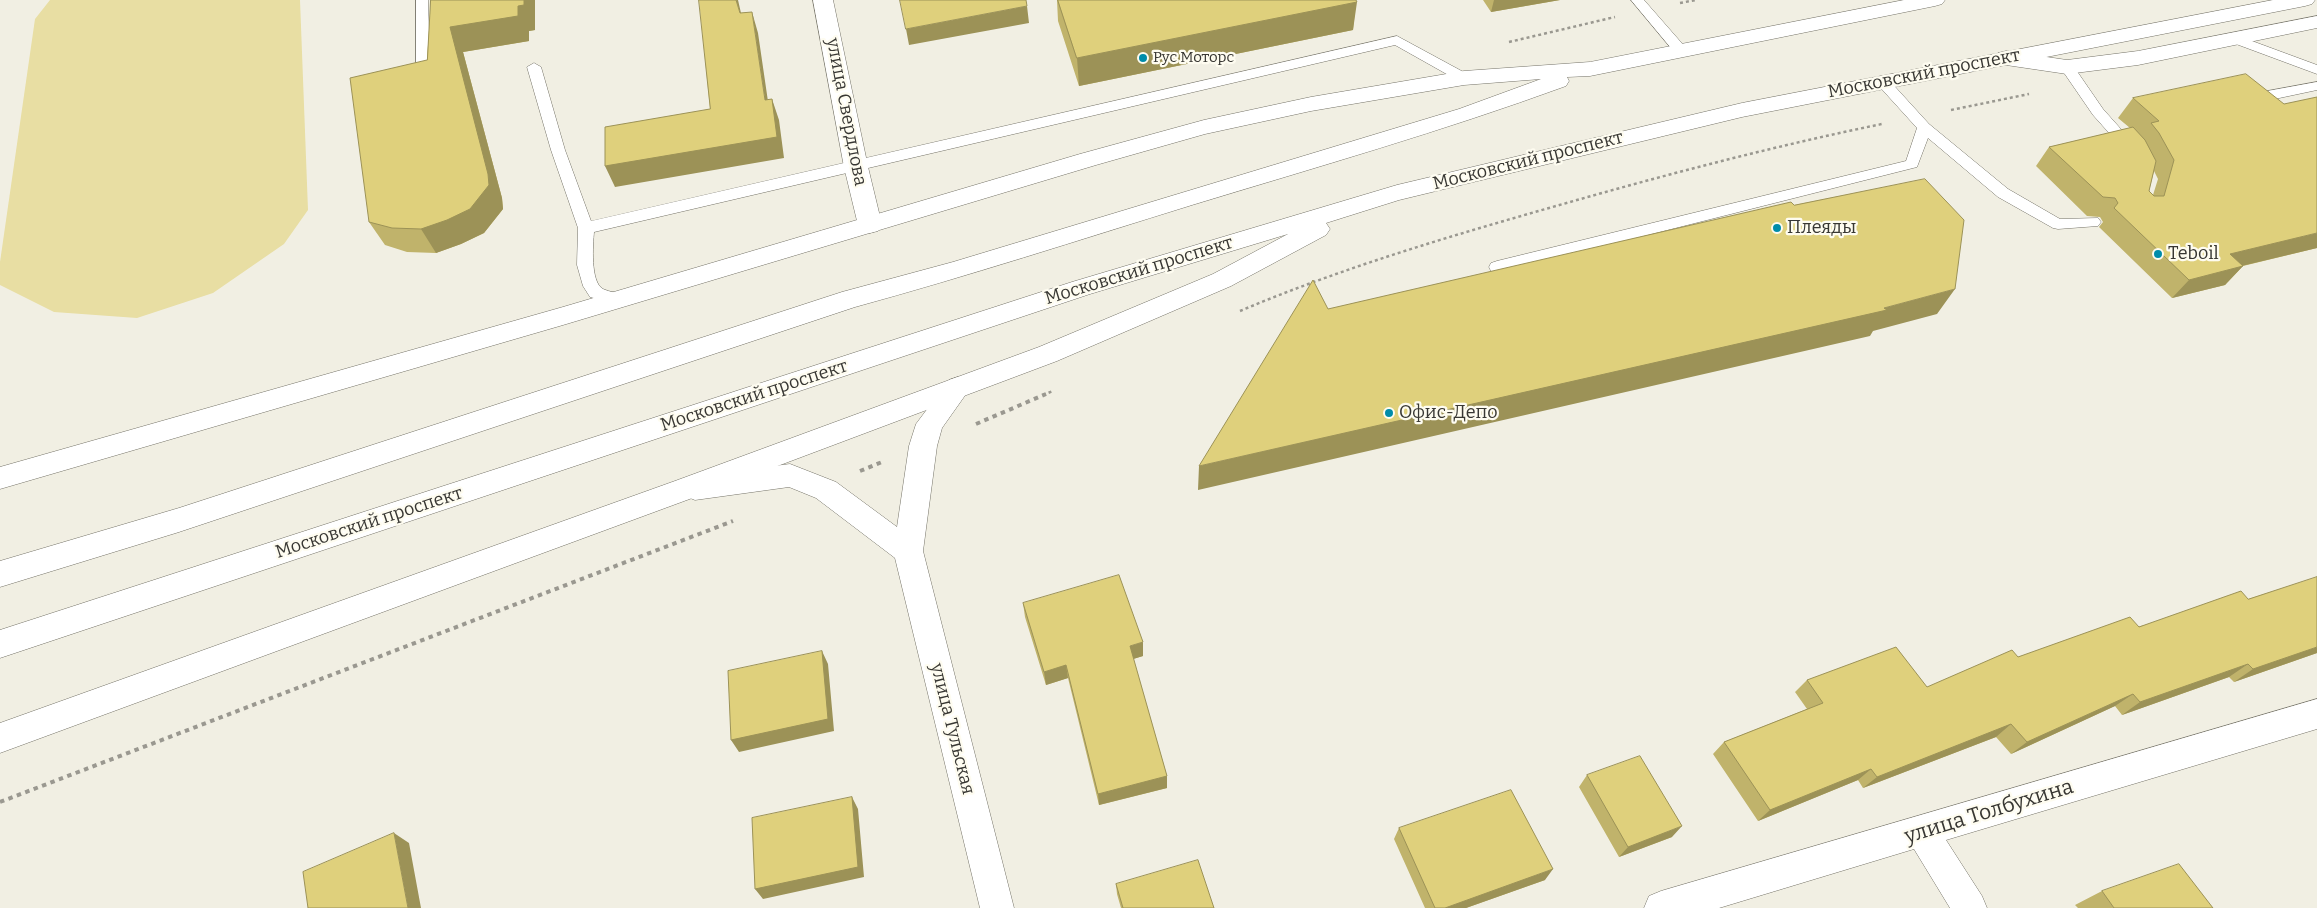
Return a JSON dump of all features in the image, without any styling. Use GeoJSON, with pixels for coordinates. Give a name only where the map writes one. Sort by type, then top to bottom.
{"type":"FeatureCollection","features":[{"type":"Feature","properties":{"kind":"main road","name":"улица Свердлова"},"geometry":{"type":"LineString","coordinates":[[823,0],[856,167],[870,225]]}},
{"type":"Feature","properties":{"kind":"main road"},"geometry":{"type":"LineString","coordinates":[[0,478],[620,299],[1088,159],[1204,127],[1311,104],[1464,78],[1590,69],[1935,0]]}},
{"type":"Feature","properties":{"kind":"main road","name":"Московский проспект"},"geometry":{"type":"LineString","coordinates":[[0,644],[1080,288],[1398,193],[1742,110],[2305,0]]}},
{"type":"Feature","properties":{"kind":"main road"},"geometry":{"type":"LineString","coordinates":[[2006,58],[2067,67],[2138,58],[2317,22]]}},
{"type":"Feature","properties":{"kind":"main road"},"geometry":{"type":"LineString","coordinates":[[0,574],[189,517],[850,299],[957,270],[1056,238],[1466,114],[1590,69]]}},
{"type":"Feature","properties":{"kind":"main road"},"geometry":{"type":"LineString","coordinates":[[0,738],[685,489],[1048,354],[1222,280],[1368,202]]}},
{"type":"Feature","properties":{"kind":"main road"},"geometry":{"type":"LineString","coordinates":[[685,489],[790,475],[826,490],[908,551],[923,446],[930,424],[958,387]]}},
{"type":"Feature","properties":{"kind":"main road","name":"улица Тульская"},"geometry":{"type":"LineString","coordinates":[[908,551],[997,908]]}},
{"type":"Feature","properties":{"kind":"main road","name":"улица Толбухина"},"geometry":{"type":"LineString","coordinates":[[1661,908],[2317,714]]}},
{"type":"Feature","properties":{"kind":"main road"},"geometry":{"type":"LineString","coordinates":[[1922,832],[1970,908]]}},
{"type":"Feature","properties":{"kind":"lane"},"geometry":{"type":"LineString","coordinates":[[422,0],[423,63]]}},
{"type":"Feature","properties":{"kind":"lane"},"geometry":{"type":"LineString","coordinates":[[1637,0],[1681,51]]}},
{"type":"Feature","properties":{"kind":"lane"},"geometry":{"type":"LineString","coordinates":[[2233,38],[2317,70]]}},
{"type":"Feature","properties":{"kind":"lane"},"geometry":{"type":"LineString","coordinates":[[586,228],[856,167],[1397,40],[1464,78]]}},
{"type":"Feature","properties":{"kind":"lane"},"geometry":{"type":"LineString","coordinates":[[534,67],[558,150],[586,228],[585,264],[591,286],[596,293],[620,299]]}},
{"type":"Feature","properties":{"kind":"lane"},"geometry":{"type":"LineString","coordinates":[[2067,67],[2098,112],[2137,156],[2141,164]]}},
{"type":"Feature","properties":{"kind":"lane"},"geometry":{"type":"LineString","coordinates":[[1883,82],[1924,128],[2002,194],[2058,224],[2093,222]]}},
{"type":"Feature","properties":{"kind":"lane"},"geometry":{"type":"LineString","coordinates":[[2250,99],[2317,86]]}},
{"type":"Feature","properties":{"kind":"lane"},"geometry":{"type":"LineString","coordinates":[[1497,267],[1912,164],[1924,128]]}},
{"type":"Feature","properties":{"kind":"path"},"geometry":{"type":"LineString","coordinates":[[819,487],[923,446]]}},
{"type":"Feature","properties":{"kind":"path"},"geometry":{"type":"LineString","coordinates":[[0,802],[734,520]]}},
{"type":"Feature","properties":{"kind":"shaded area"},"geometry":{"type":"Polygon","coordinates":[[[50,0],[300,0],[308,210],[284,244],[213,293],[137,318],[54,312],[0,285],[0,262],[35,19],[50,0]]]}},
{"type":"Feature","properties":{"kind":"building"},"geometry":{"type":"Polygon","coordinates":[[[431,0],[524,0],[524,5],[518,6],[518,16],[450,27],[488,174],[489,185],[470,209],[447,220],[421,229],[392,228],[369,222],[350,78],[427,60],[431,0]]]}},
{"type":"Feature","properties":{"kind":"building"},"geometry":{"type":"Polygon","coordinates":[[[699,0],[736,0],[740,13],[752,12],[765,100],[772,99],[777,137],[605,166],[605,127],[710,109],[699,0]]]}},
{"type":"Feature","properties":{"kind":"building"},"geometry":{"type":"Polygon","coordinates":[[[900,0],[1026,0],[1027,6],[906,29],[900,0]]]}},
{"type":"Feature","properties":{"kind":"building"},"geometry":{"type":"Polygon","coordinates":[[[1058,0],[1356,0],[1357,2],[1077,58],[1058,0]]]}},
{"type":"Feature","properties":{"kind":"building"},"geometry":{"type":"Polygon","coordinates":[[[2246,74],[2284,104],[2317,97],[2317,233],[2230,254],[2243,266],[2189,280],[2114,208],[2118,203],[2115,198],[2103,197],[2049,147],[2133,127],[2145,140],[2156,161],[2149,191],[2154,196],[2164,196],[2174,160],[2159,133],[2151,123],[2159,121],[2133,98],[2246,74]]]}},
{"type":"Feature","properties":{"kind":"building","name":"Офис-Депо"},"geometry":{"type":"Polygon","coordinates":[[[1925,179],[1964,220],[1955,289],[1884,308],[1887,310],[1199,466],[1313,280],[1328,309],[1791,202],[1794,205],[1925,179]]]}},
{"type":"Feature","properties":{"kind":"building"},"geometry":{"type":"Polygon","coordinates":[[[1119,575],[1143,642],[1130,646],[1167,776],[1098,794],[1066,665],[1044,672],[1023,603],[1119,575]]]}},
{"type":"Feature","properties":{"kind":"building"},"geometry":{"type":"Polygon","coordinates":[[[2317,577],[2317,647],[2253,669],[2248,664],[2140,702],[2133,694],[2027,742],[2011,724],[1877,777],[1871,769],[1770,810],[1724,742],[1823,703],[1807,680],[1896,647],[1927,687],[2012,650],[2018,657],[2130,617],[2139,627],[2241,591],[2248,599],[2317,577]]]}},
{"type":"Feature","properties":{"kind":"building"},"geometry":{"type":"Polygon","coordinates":[[[822,651],[828,719],[731,740],[728,671],[822,651]]]}},
{"type":"Feature","properties":{"kind":"building"},"geometry":{"type":"Polygon","coordinates":[[[1640,756],[1682,826],[1628,847],[1587,775],[1640,756]]]}},
{"type":"Feature","properties":{"kind":"building"},"geometry":{"type":"Polygon","coordinates":[[[1511,790],[1553,869],[1445,908],[1435,908],[1399,828],[1511,790]]]}},
{"type":"Feature","properties":{"kind":"building"},"geometry":{"type":"Polygon","coordinates":[[[852,797],[858,867],[755,889],[752,818],[852,797]]]}},
{"type":"Feature","properties":{"kind":"building"},"geometry":{"type":"Polygon","coordinates":[[[394,833],[408,908],[308,908],[303,872],[394,833]]]}},
{"type":"Feature","properties":{"kind":"building"},"geometry":{"type":"Polygon","coordinates":[[[1198,860],[1214,908],[1123,908],[1116,884],[1198,860]]]}},
{"type":"Feature","properties":{"kind":"building"},"geometry":{"type":"Polygon","coordinates":[[[2179,864],[2213,908],[2114,908],[2102,891],[2179,864]]]}},
{"type":"Feature","properties":{"kind":"place","name":"Рус Моторс"},"geometry":{"type":"Point","coordinates":[1143,58]}},
{"type":"Feature","properties":{"kind":"place","name":"Плеяды"},"geometry":{"type":"Point","coordinates":[1777,228]}},
{"type":"Feature","properties":{"kind":"place","name":"Teboil"},"geometry":{"type":"Point","coordinates":[2158,254]}},
{"type":"Feature","properties":{"kind":"place","name":"Офис-Депо"},"geometry":{"type":"Point","coordinates":[1389,413]}}]}
